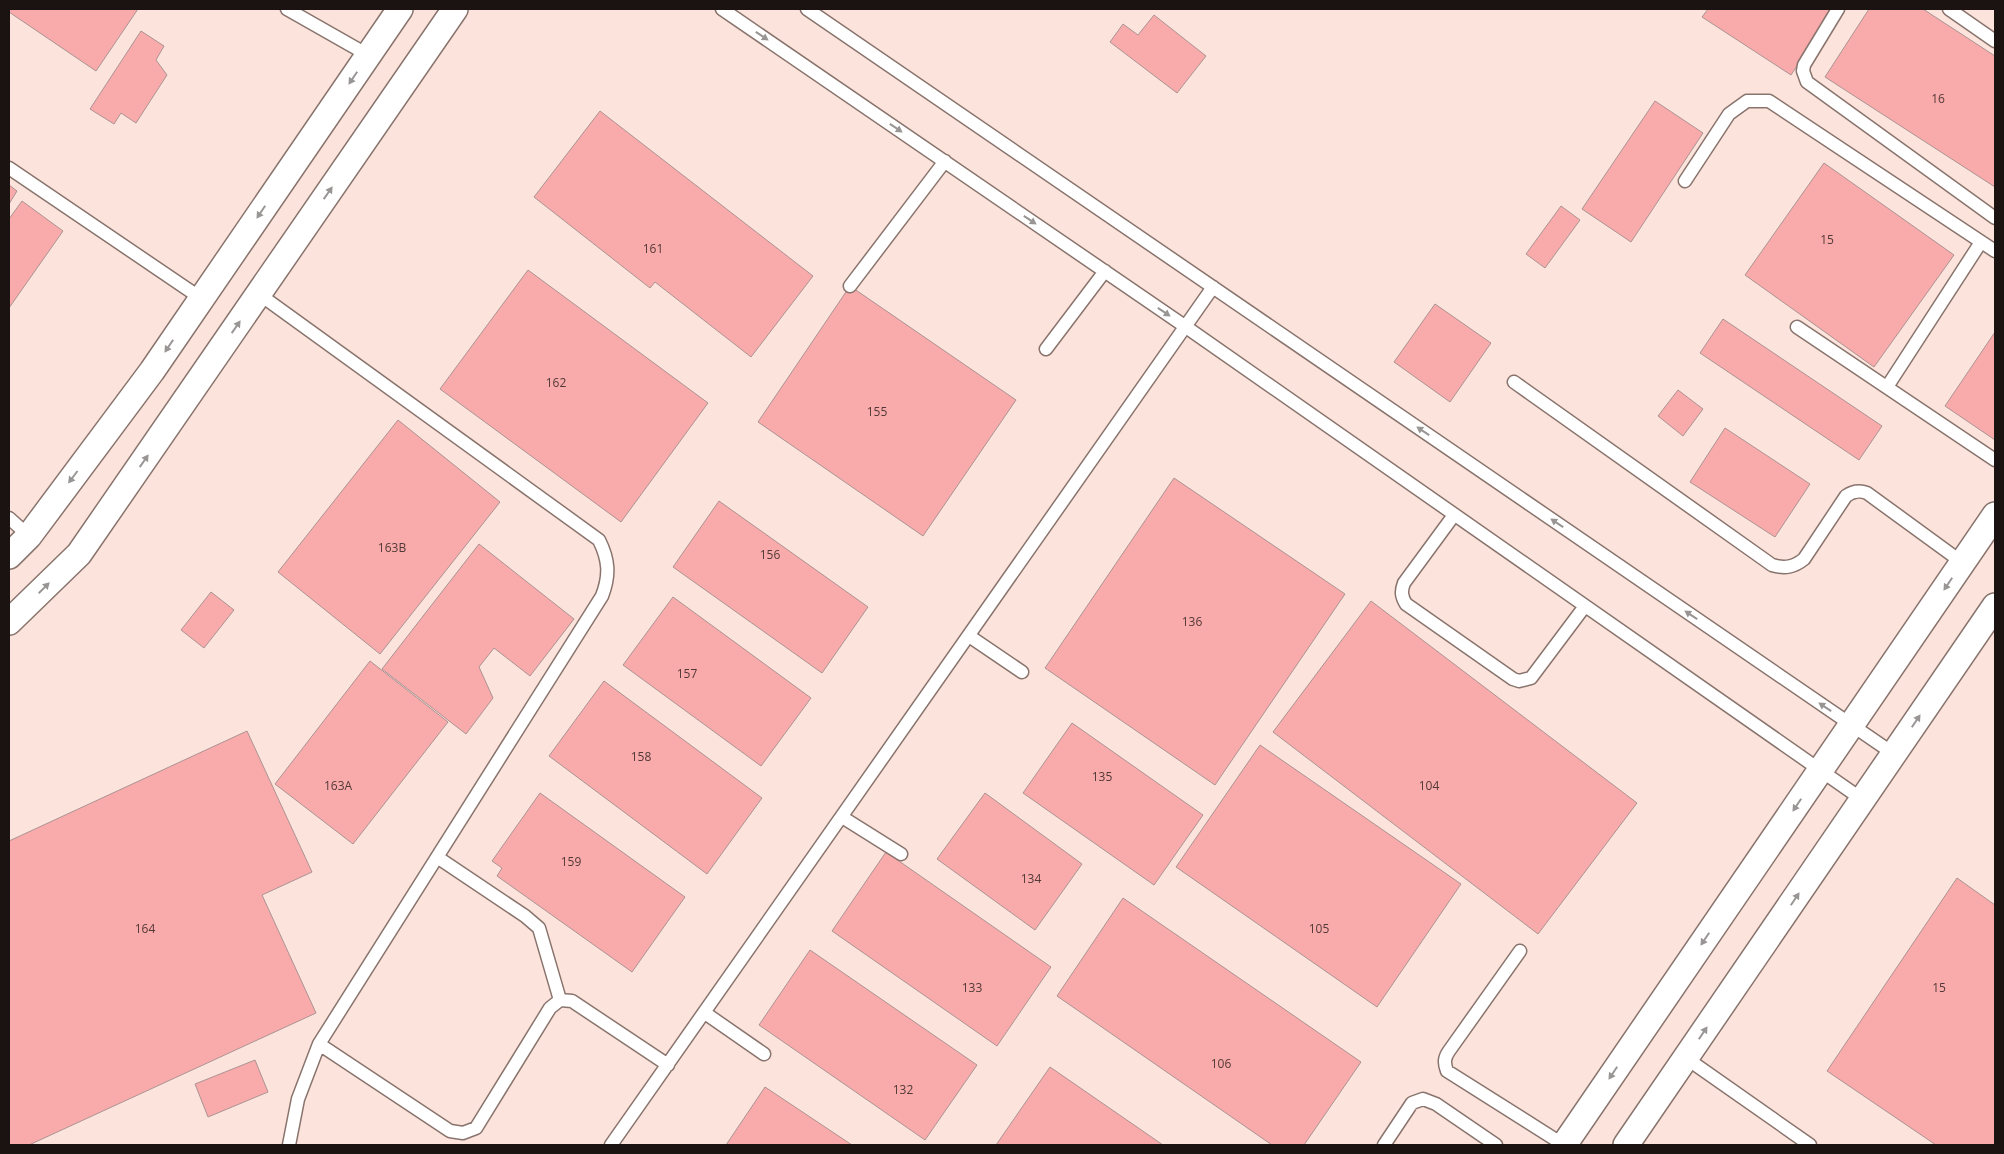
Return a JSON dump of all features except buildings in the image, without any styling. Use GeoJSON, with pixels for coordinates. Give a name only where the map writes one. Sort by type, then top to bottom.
{"type":"FeatureCollection","features":[{"type":"Feature","properties":{"kind":"street"},"geometry":{"type":"LineString","coordinates":[[9,556],[29,536],[152,371],[400,9]]}},
{"type":"Feature","properties":{"kind":"street"},"geometry":{"type":"LineString","coordinates":[[9,622],[79,554],[455,9]]}},
{"type":"Feature","properties":{"kind":"street"},"geometry":{"type":"LineString","coordinates":[[1564,1145],[1995,515]]}},
{"type":"Feature","properties":{"kind":"street"},"geometry":{"type":"LineString","coordinates":[[1626,1145],[1995,606]]}},
{"type":"Feature","properties":{"kind":"lane"},"geometry":{"type":"LineString","coordinates":[[287,9],[368,56]]}},
{"type":"Feature","properties":{"kind":"lane"},"geometry":{"type":"LineString","coordinates":[[722,9],[1186,327],[1863,800]]}},
{"type":"Feature","properties":{"kind":"lane"},"geometry":{"type":"LineString","coordinates":[[807,9],[1894,754]]}},
{"type":"Feature","properties":{"kind":"lane"},"geometry":{"type":"LineString","coordinates":[[1838,9],[1804,65],[1803,71],[1807,82],[1995,218]]}},
{"type":"Feature","properties":{"kind":"lane"},"geometry":{"type":"LineString","coordinates":[[1949,9],[1995,41]]}},
{"type":"Feature","properties":{"kind":"lane"},"geometry":{"type":"LineString","coordinates":[[1685,181],[1729,114],[1747,101],[1769,101],[1995,251]]}},
{"type":"Feature","properties":{"kind":"lane"},"geometry":{"type":"LineString","coordinates":[[850,286],[945,161]]}},
{"type":"Feature","properties":{"kind":"lane"},"geometry":{"type":"LineString","coordinates":[[9,168],[202,299]]}},
{"type":"Feature","properties":{"kind":"lane"},"geometry":{"type":"LineString","coordinates":[[1886,387],[1981,242]]}},
{"type":"Feature","properties":{"kind":"lane"},"geometry":{"type":"LineString","coordinates":[[1046,349],[1105,271]]}},
{"type":"Feature","properties":{"kind":"lane"},"geometry":{"type":"LineString","coordinates":[[611,1145],[1213,287]]}},
{"type":"Feature","properties":{"kind":"lane"},"geometry":{"type":"LineString","coordinates":[[259,294],[599,540],[605,553],[608,568],[607,582],[602,596],[319,1044],[298,1099],[289,1145]]}},
{"type":"Feature","properties":{"kind":"lane"},"geometry":{"type":"LineString","coordinates":[[1797,327],[1995,460]]}},
{"type":"Feature","properties":{"kind":"lane"},"geometry":{"type":"LineString","coordinates":[[1514,382],[1772,566],[1780,568],[1797,564],[1804,559],[1846,496],[1850,493],[1862,491],[1963,563]]}},
{"type":"Feature","properties":{"kind":"lane"},"geometry":{"type":"LineString","coordinates":[[1454,515],[1404,583],[1401,590],[1402,598],[1406,604],[1513,679],[1519,681],[1531,678],[1585,606]]}},
{"type":"Feature","properties":{"kind":"lane"},"geometry":{"type":"LineString","coordinates":[[9,518],[29,536]]}},
{"type":"Feature","properties":{"kind":"lane"},"geometry":{"type":"LineString","coordinates":[[969,636],[1022,672]]}},
{"type":"Feature","properties":{"kind":"lane"},"geometry":{"type":"LineString","coordinates":[[842,817],[901,854]]}},
{"type":"Feature","properties":{"kind":"lane"},"geometry":{"type":"LineString","coordinates":[[437,857],[525,916],[539,928],[560,1000]]}},
{"type":"Feature","properties":{"kind":"lane"},"geometry":{"type":"LineString","coordinates":[[1520,951],[1449,1051],[1445,1057],[1444,1064],[1447,1071],[1564,1145]]}},
{"type":"Feature","properties":{"kind":"lane"},"geometry":{"type":"LineString","coordinates":[[319,1044],[450,1131],[463,1133],[476,1128],[550,1008],[560,1000],[572,1001],[668,1065]]}},
{"type":"Feature","properties":{"kind":"lane"},"geometry":{"type":"LineString","coordinates":[[705,1013],[764,1054]]}},
{"type":"Feature","properties":{"kind":"lane"},"geometry":{"type":"LineString","coordinates":[[1686,1058],[1791,1140],[1810,1145]]}},
{"type":"Feature","properties":{"kind":"lane"},"geometry":{"type":"LineString","coordinates":[[1384,1145],[1412,1103],[1423,1099],[1436,1104],[1496,1145]]}}]}
